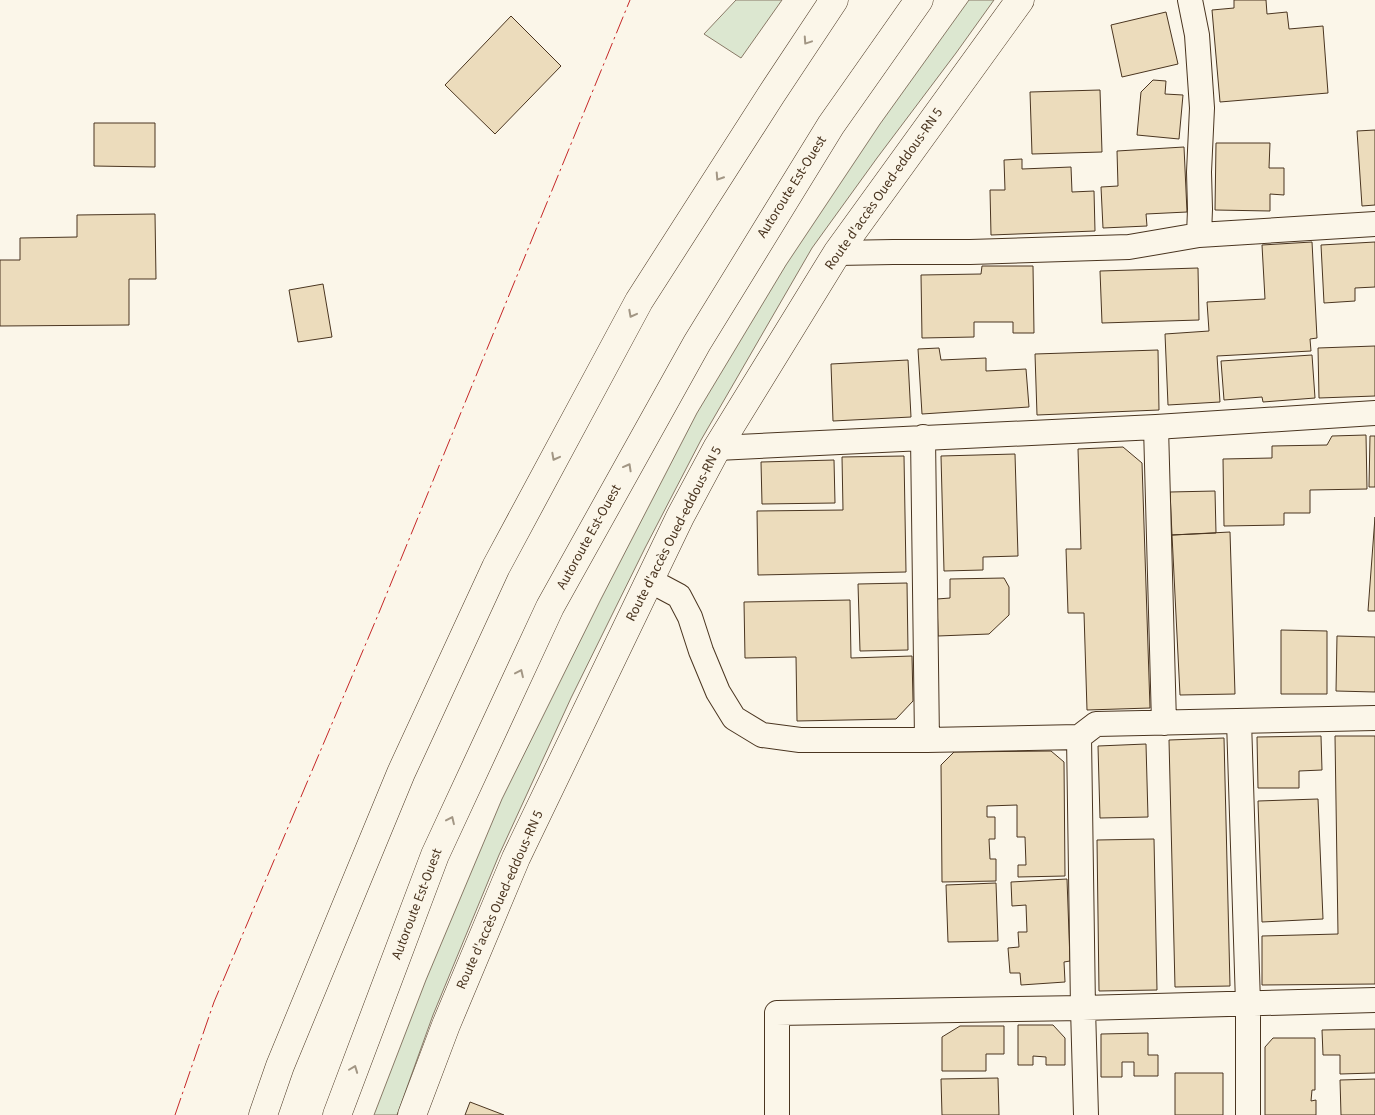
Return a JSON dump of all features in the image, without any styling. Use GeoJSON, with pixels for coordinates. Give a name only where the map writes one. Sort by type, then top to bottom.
{"type":"FeatureCollection","features":[{"type":"Feature","properties":{"kind":"main road"},"geometry":{"type":"LineString","coordinates":[[263,1115],[280,1066],[401,773],[496,567],[640,301],[834,0]]}},
{"type":"Feature","properties":{"kind":"main road","name":"Autoroute Est-Ouest"},"geometry":{"type":"LineString","coordinates":[[336,1115],[435,855],[550,608],[697,343],[831,125],[919,0]]}},
{"type":"Feature","properties":{"kind":"main road","name":"Route d'accès Oued-eddous-RN 5"},"geometry":{"type":"LineString","coordinates":[[412,1115],[446,1025],[516,858],[588,711],[649,580],[717,448],[837,253],[1020,0]]}},
{"type":"Feature","properties":{"kind":"street"},"geometry":{"type":"LineString","coordinates":[[1190,0],[1198,35],[1202,108],[1199,235]]}},
{"type":"Feature","properties":{"kind":"street"},"geometry":{"type":"LineString","coordinates":[[837,253],[1129,248],[1199,235],[1375,224]]}},
{"type":"Feature","properties":{"kind":"street"},"geometry":{"type":"LineString","coordinates":[[717,448],[1156,427],[1375,413]]}},
{"type":"Feature","properties":{"kind":"street"},"geometry":{"type":"LineString","coordinates":[[1156,427],[1164,723]]}},
{"type":"Feature","properties":{"kind":"street"},"geometry":{"type":"LineString","coordinates":[[923,437],[927,740]]}},
{"type":"Feature","properties":{"kind":"street"},"geometry":{"type":"LineString","coordinates":[[649,580],[679,596],[690,617],[701,651],[718,692],[734,718],[762,735],[800,740],[1079,737],[1096,724],[1375,718]]}},
{"type":"Feature","properties":{"kind":"street"},"geometry":{"type":"LineString","coordinates":[[1239,721],[1248,1003],[1248,1115]]}},
{"type":"Feature","properties":{"kind":"street"},"geometry":{"type":"LineString","coordinates":[[1079,737],[1086,1115]]}},
{"type":"Feature","properties":{"kind":"street"},"geometry":{"type":"LineString","coordinates":[[777,1115],[777,1013],[1083,1008],[1375,1000]]}},
{"type":"Feature","properties":{"kind":"green space"},"geometry":{"type":"Polygon","coordinates":[[[736,0],[782,0],[741,58],[704,34],[736,0]]]}},
{"type":"Feature","properties":{"kind":"green space"},"geometry":{"type":"Polygon","coordinates":[[[969,0],[994,0],[812,248],[701,440],[571,698],[499,855],[433,1015],[397,1115],[374,1115],[426,980],[502,799],[601,599],[697,413],[786,265],[880,124],[969,0]]]}},
{"type":"Feature","properties":{"kind":"building"},"geometry":{"type":"Polygon","coordinates":[[[1234,0],[1266,0],[1267,14],[1287,12],[1289,29],[1323,26],[1328,93],[1220,102],[1212,10],[1234,8],[1234,0]]]}},
{"type":"Feature","properties":{"kind":"building"},"geometry":{"type":"Polygon","coordinates":[[[1166,12],[1178,64],[1122,77],[1111,25],[1166,12]]]}},
{"type":"Feature","properties":{"kind":"building"},"geometry":{"type":"Polygon","coordinates":[[[511,16],[561,66],[495,134],[445,85],[511,16]]]}},
{"type":"Feature","properties":{"kind":"building"},"geometry":{"type":"Polygon","coordinates":[[[1153,80],[1166,81],[1165,94],[1183,95],[1179,139],[1137,135],[1141,92],[1153,80]]]}},
{"type":"Feature","properties":{"kind":"building"},"geometry":{"type":"Polygon","coordinates":[[[1100,90],[1102,152],[1032,154],[1030,92],[1100,90]]]}},
{"type":"Feature","properties":{"kind":"building"},"geometry":{"type":"Polygon","coordinates":[[[94,123],[155,123],[155,167],[94,166],[94,123]]]}},
{"type":"Feature","properties":{"kind":"building"},"geometry":{"type":"Polygon","coordinates":[[[1375,130],[1375,205],[1362,206],[1357,131],[1375,130]]]}},
{"type":"Feature","properties":{"kind":"building"},"geometry":{"type":"Polygon","coordinates":[[[1216,143],[1270,143],[1269,168],[1284,168],[1284,195],[1270,194],[1270,211],[1215,210],[1216,143]]]}},
{"type":"Feature","properties":{"kind":"building"},"geometry":{"type":"Polygon","coordinates":[[[1184,147],[1187,212],[1146,214],[1147,226],[1103,228],[1101,187],[1118,186],[1117,151],[1184,147]]]}},
{"type":"Feature","properties":{"kind":"building"},"geometry":{"type":"Polygon","coordinates":[[[1022,159],[1022,169],[1071,167],[1072,192],[1094,191],[1095,231],[991,235],[990,190],[1005,190],[1004,160],[1022,159]]]}},
{"type":"Feature","properties":{"kind":"building"},"geometry":{"type":"Polygon","coordinates":[[[155,214],[156,279],[129,279],[129,325],[0,326],[0,260],[20,260],[20,238],[77,237],[77,215],[155,214]]]}},
{"type":"Feature","properties":{"kind":"building"},"geometry":{"type":"Polygon","coordinates":[[[1312,242],[1317,338],[1310,339],[1311,351],[1217,356],[1220,402],[1168,405],[1165,334],[1209,331],[1207,302],[1265,299],[1262,245],[1312,242]]]}},
{"type":"Feature","properties":{"kind":"building"},"geometry":{"type":"Polygon","coordinates":[[[1375,242],[1375,287],[1355,288],[1355,301],[1324,303],[1321,245],[1375,242]]]}},
{"type":"Feature","properties":{"kind":"building"},"geometry":{"type":"Polygon","coordinates":[[[982,266],[1033,266],[1034,333],[1013,333],[1013,322],[974,322],[974,337],[922,338],[921,275],[981,274],[982,266]]]}},
{"type":"Feature","properties":{"kind":"building"},"geometry":{"type":"Polygon","coordinates":[[[1198,268],[1199,320],[1102,323],[1100,271],[1198,268]]]}},
{"type":"Feature","properties":{"kind":"building"},"geometry":{"type":"Polygon","coordinates":[[[323,284],[332,337],[298,342],[289,290],[323,284]]]}},
{"type":"Feature","properties":{"kind":"building"},"geometry":{"type":"Polygon","coordinates":[[[1375,346],[1375,396],[1319,398],[1318,348],[1375,346]]]}},
{"type":"Feature","properties":{"kind":"building"},"geometry":{"type":"Polygon","coordinates":[[[939,348],[941,360],[986,358],[986,371],[1026,369],[1029,407],[922,414],[918,349],[939,348]]]}},
{"type":"Feature","properties":{"kind":"building"},"geometry":{"type":"Polygon","coordinates":[[[1158,350],[1159,410],[1037,415],[1035,354],[1158,350]]]}},
{"type":"Feature","properties":{"kind":"building"},"geometry":{"type":"Polygon","coordinates":[[[1312,355],[1315,398],[1263,402],[1262,397],[1224,400],[1221,361],[1312,355]]]}},
{"type":"Feature","properties":{"kind":"building"},"geometry":{"type":"Polygon","coordinates":[[[908,360],[911,417],[833,421],[831,364],[908,360]]]}},
{"type":"Feature","properties":{"kind":"building"},"geometry":{"type":"Polygon","coordinates":[[[1366,435],[1367,489],[1310,490],[1310,513],[1284,513],[1284,525],[1224,526],[1223,459],[1272,458],[1272,446],[1327,445],[1332,436],[1366,435]]]}},
{"type":"Feature","properties":{"kind":"building"},"geometry":{"type":"Polygon","coordinates":[[[1370,436],[1375,436],[1375,487],[1369,487],[1370,436]]]}},
{"type":"Feature","properties":{"kind":"building"},"geometry":{"type":"Polygon","coordinates":[[[1123,447],[1142,463],[1150,708],[1087,710],[1084,613],[1068,613],[1066,549],[1081,549],[1078,449],[1123,447]]]}},
{"type":"Feature","properties":{"kind":"building"},"geometry":{"type":"Polygon","coordinates":[[[1015,454],[1018,556],[983,557],[983,570],[944,571],[941,456],[1015,454]]]}},
{"type":"Feature","properties":{"kind":"building"},"geometry":{"type":"Polygon","coordinates":[[[904,456],[906,572],[758,575],[757,511],[843,510],[842,457],[904,456]]]}},
{"type":"Feature","properties":{"kind":"building"},"geometry":{"type":"Polygon","coordinates":[[[834,460],[835,503],[762,504],[761,462],[834,460]]]}},
{"type":"Feature","properties":{"kind":"building"},"geometry":{"type":"Polygon","coordinates":[[[1215,491],[1216,533],[1172,535],[1170,492],[1215,491]]]}},
{"type":"Feature","properties":{"kind":"building"},"geometry":{"type":"Polygon","coordinates":[[[1375,517],[1375,611],[1368,611],[1375,517]]]}},
{"type":"Feature","properties":{"kind":"building"},"geometry":{"type":"Polygon","coordinates":[[[1230,532],[1235,694],[1180,695],[1172,535],[1230,532]]]}},
{"type":"Feature","properties":{"kind":"building"},"geometry":{"type":"Polygon","coordinates":[[[1004,578],[1009,587],[1009,615],[989,634],[938,636],[937,599],[950,598],[950,579],[1004,578]]]}},
{"type":"Feature","properties":{"kind":"building"},"geometry":{"type":"Polygon","coordinates":[[[907,583],[908,650],[860,651],[858,584],[907,583]]]}},
{"type":"Feature","properties":{"kind":"building"},"geometry":{"type":"Polygon","coordinates":[[[850,600],[851,658],[912,656],[913,701],[896,719],[797,721],[796,657],[745,658],[744,602],[850,600]]]}},
{"type":"Feature","properties":{"kind":"building"},"geometry":{"type":"Polygon","coordinates":[[[1281,630],[1327,631],[1327,694],[1281,694],[1281,630]]]}},
{"type":"Feature","properties":{"kind":"building"},"geometry":{"type":"Polygon","coordinates":[[[1337,636],[1375,637],[1375,692],[1336,691],[1337,636]]]}},
{"type":"Feature","properties":{"kind":"building"},"geometry":{"type":"Polygon","coordinates":[[[1321,736],[1322,770],[1299,771],[1299,788],[1258,788],[1257,737],[1321,736]]]}},
{"type":"Feature","properties":{"kind":"building"},"geometry":{"type":"Polygon","coordinates":[[[1335,736],[1375,736],[1375,984],[1262,985],[1262,936],[1338,934],[1335,736]]]}},
{"type":"Feature","properties":{"kind":"building"},"geometry":{"type":"Polygon","coordinates":[[[1224,738],[1230,986],[1175,987],[1169,740],[1224,738]]]}},
{"type":"Feature","properties":{"kind":"building"},"geometry":{"type":"Polygon","coordinates":[[[1146,744],[1148,817],[1100,818],[1098,746],[1146,744]]]}},
{"type":"Feature","properties":{"kind":"building"},"geometry":{"type":"Polygon","coordinates":[[[1051,751],[1064,762],[1065,876],[1018,877],[1018,865],[1026,865],[1025,837],[1017,837],[1017,805],[987,806],[987,817],[995,817],[995,839],[989,839],[990,859],[996,859],[996,881],[942,882],[941,765],[954,752],[1051,751]]]}},
{"type":"Feature","properties":{"kind":"building"},"geometry":{"type":"Polygon","coordinates":[[[1318,799],[1323,919],[1262,922],[1258,801],[1318,799]]]}},
{"type":"Feature","properties":{"kind":"building"},"geometry":{"type":"Polygon","coordinates":[[[1154,839],[1157,990],[1099,991],[1097,840],[1154,839]]]}},
{"type":"Feature","properties":{"kind":"building"},"geometry":{"type":"Polygon","coordinates":[[[1067,879],[1070,961],[1064,962],[1065,982],[1021,985],[1020,973],[1010,973],[1008,948],[1019,947],[1018,932],[1027,932],[1026,905],[1012,906],[1011,882],[1067,879]]]}},
{"type":"Feature","properties":{"kind":"building"},"geometry":{"type":"Polygon","coordinates":[[[996,883],[998,941],[948,942],[946,885],[996,883]]]}},
{"type":"Feature","properties":{"kind":"building"},"geometry":{"type":"Polygon","coordinates":[[[1018,1025],[1053,1025],[1065,1038],[1065,1065],[1046,1065],[1046,1057],[1033,1056],[1033,1065],[1018,1065],[1018,1025]]]}},
{"type":"Feature","properties":{"kind":"building"},"geometry":{"type":"Polygon","coordinates":[[[960,1026],[1004,1026],[1004,1054],[986,1054],[986,1071],[942,1071],[942,1037],[960,1026]]]}},
{"type":"Feature","properties":{"kind":"building"},"geometry":{"type":"Polygon","coordinates":[[[1375,1029],[1375,1073],[1340,1074],[1340,1055],[1323,1055],[1322,1030],[1375,1029]]]}},
{"type":"Feature","properties":{"kind":"building"},"geometry":{"type":"Polygon","coordinates":[[[1148,1033],[1148,1055],[1158,1055],[1158,1076],[1134,1076],[1134,1062],[1122,1062],[1122,1077],[1101,1077],[1101,1034],[1148,1033]]]}},
{"type":"Feature","properties":{"kind":"building"},"geometry":{"type":"Polygon","coordinates":[[[1273,1038],[1315,1038],[1315,1090],[1312,1090],[1311,1101],[1316,1100],[1316,1115],[1265,1115],[1265,1047],[1273,1038]]]}},
{"type":"Feature","properties":{"kind":"building"},"geometry":{"type":"Polygon","coordinates":[[[1175,1073],[1223,1073],[1223,1115],[1175,1115],[1175,1073]]]}},
{"type":"Feature","properties":{"kind":"building"},"geometry":{"type":"Polygon","coordinates":[[[998,1078],[999,1115],[942,1115],[941,1079],[998,1078]]]}},
{"type":"Feature","properties":{"kind":"building"},"geometry":{"type":"Polygon","coordinates":[[[1375,1079],[1375,1115],[1341,1115],[1340,1080],[1375,1079]]]}},
{"type":"Feature","properties":{"kind":"building"},"geometry":{"type":"Polygon","coordinates":[[[470,1102],[504,1115],[465,1115],[470,1102]]]}},
{"type":"Feature","properties":{"kind":"power"},"geometry":{"type":"LineString","coordinates":[[175,1115],[214,1002],[378,615],[630,0]]}}]}
